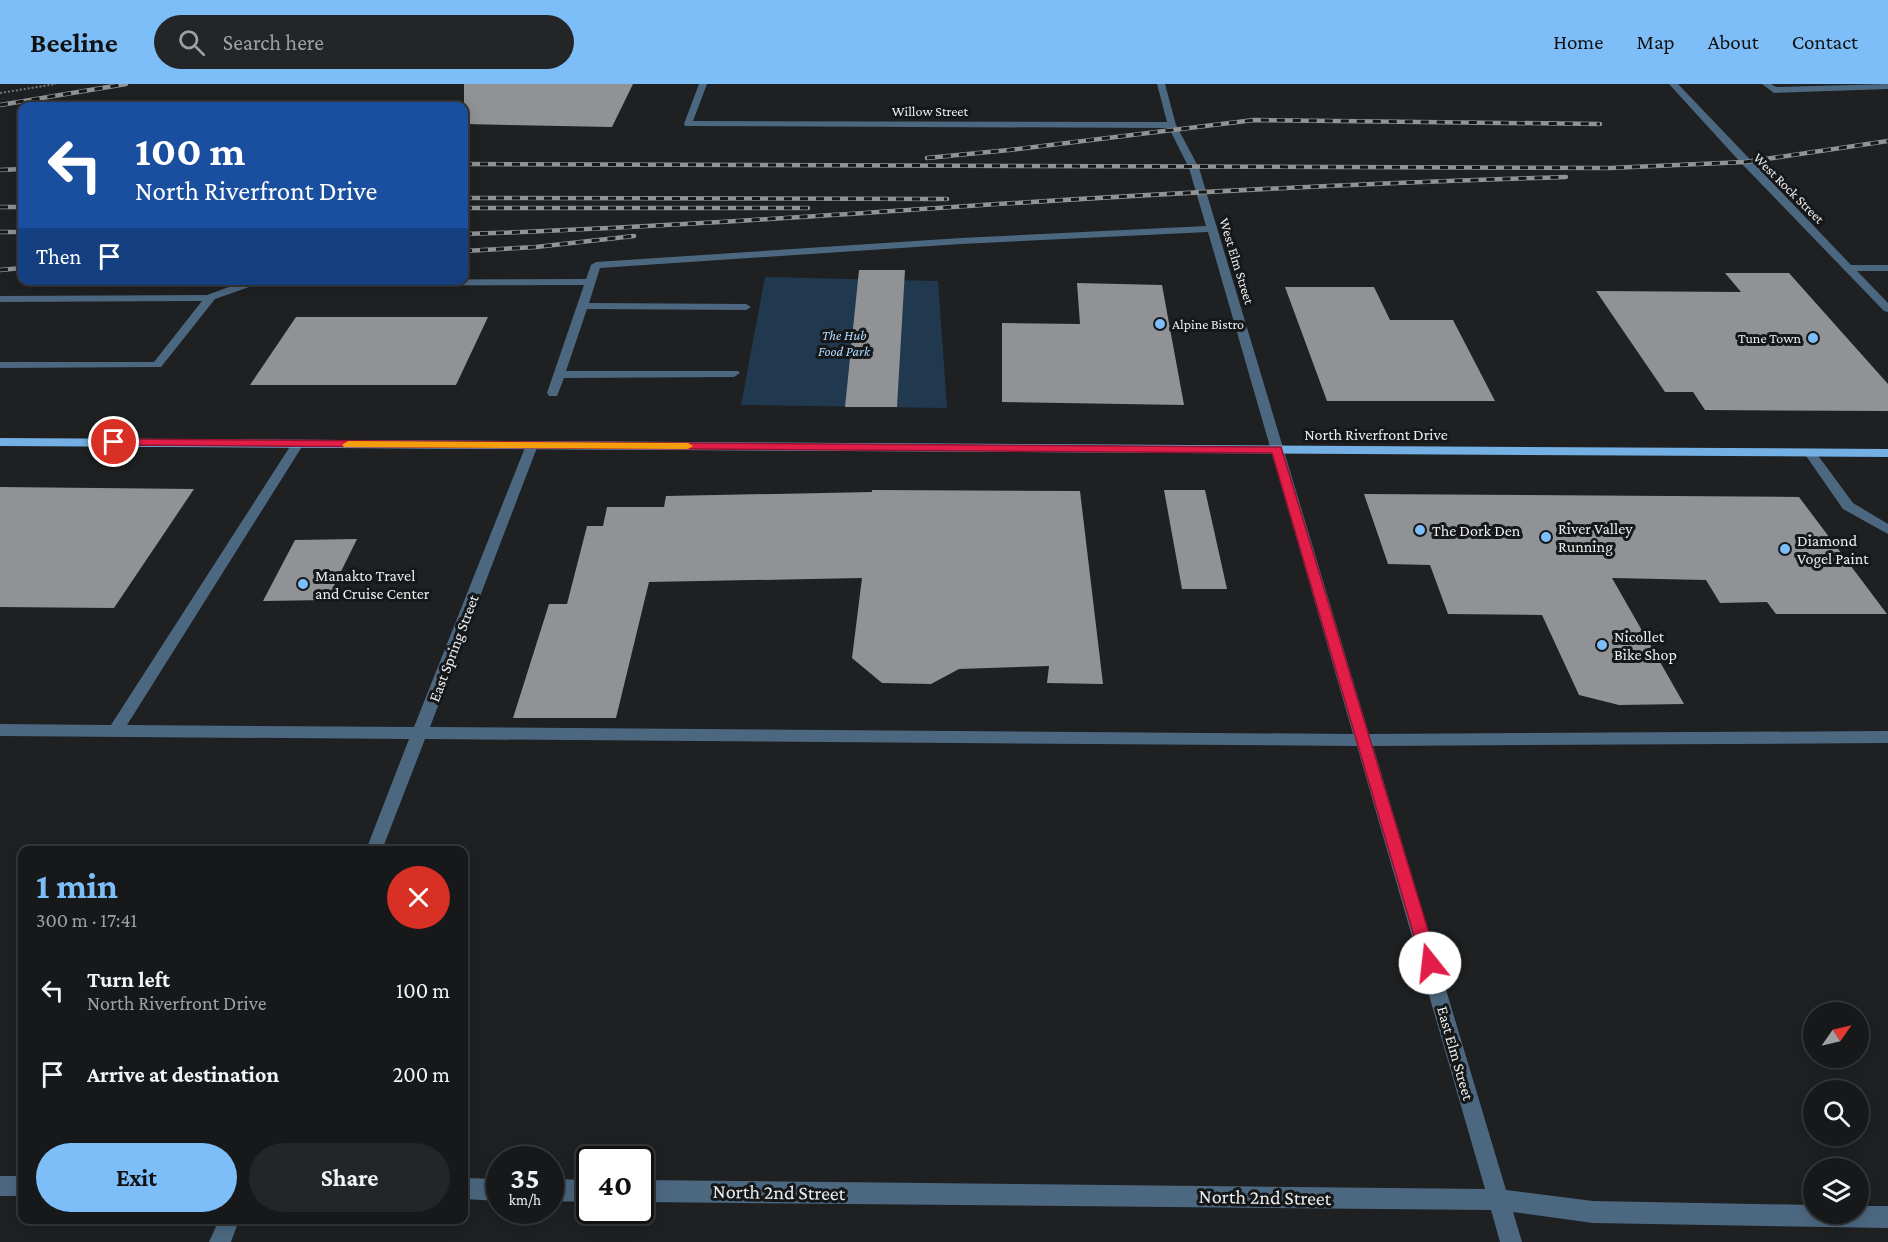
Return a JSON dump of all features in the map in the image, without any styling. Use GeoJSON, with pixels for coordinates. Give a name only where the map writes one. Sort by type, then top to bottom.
{"type":"FeatureCollection","features":[{"type":"Feature","properties":{"kind":"main road","name":"North Riverfront Drive"},"geometry":{"type":"LineString","coordinates":[[0,442],[1888,453]]}},
{"type":"Feature","properties":{"kind":"street","name":"Willow Street"},"geometry":{"type":"LineString","coordinates":[[703,84],[688,124],[1172,125]]}},
{"type":"Feature","properties":{"kind":"street","name":"West Elm Street"},"geometry":{"type":"LineString","coordinates":[[1161,84],[1172,125],[1194,168],[1277,450]]}},
{"type":"Feature","properties":{"kind":"street","name":"West Rock Street"},"geometry":{"type":"LineString","coordinates":[[1673,84],[1745,162],[1888,309]]}},
{"type":"Feature","properties":{"kind":"street"},"geometry":{"type":"LineString","coordinates":[[1766,84],[1774,90],[1888,86]]}},
{"type":"Feature","properties":{"kind":"street"},"geometry":{"type":"LineString","coordinates":[[553,393],[596,265],[960,241],[1212,229]]}},
{"type":"Feature","properties":{"kind":"street"},"geometry":{"type":"LineString","coordinates":[[1848,268],[1888,268]]}},
{"type":"Feature","properties":{"kind":"street"},"geometry":{"type":"LineString","coordinates":[[468,282],[590,282]]}},
{"type":"Feature","properties":{"kind":"street"},"geometry":{"type":"LineString","coordinates":[[0,299],[211,297],[245,285]]}},
{"type":"Feature","properties":{"kind":"street"},"geometry":{"type":"LineString","coordinates":[[0,365],[157,365],[211,297]]}},
{"type":"Feature","properties":{"kind":"street"},"geometry":{"type":"LineString","coordinates":[[582,306],[746,307]]}},
{"type":"Feature","properties":{"kind":"street"},"geometry":{"type":"LineString","coordinates":[[560,375],[734,373]]}},
{"type":"Feature","properties":{"kind":"street"},"geometry":{"type":"LineString","coordinates":[[116,730],[297,445]]}},
{"type":"Feature","properties":{"kind":"street","name":"East Spring Street"},"geometry":{"type":"LineString","coordinates":[[376,846],[532,445]]}},
{"type":"Feature","properties":{"kind":"street","name":"East Elm Street"},"geometry":{"type":"LineString","coordinates":[[1277,450],[1511,1242]]}},
{"type":"Feature","properties":{"kind":"street"},"geometry":{"type":"LineString","coordinates":[[1810,453],[1848,506],[1888,530]]}},
{"type":"Feature","properties":{"kind":"street"},"geometry":{"type":"LineString","coordinates":[[0,730],[1364,740],[1888,738]]}},
{"type":"Feature","properties":{"kind":"street"},"geometry":{"type":"LineString","coordinates":[[0,1186],[18,1186]]}},
{"type":"Feature","properties":{"kind":"street"},"geometry":{"type":"LineString","coordinates":[[468,1189],[486,1190]]}},
{"type":"Feature","properties":{"kind":"street","name":"North 2nd Street"},"geometry":{"type":"LineString","coordinates":[[654,1191],[1500,1200],[1593,1212],[1888,1217]]}},
{"type":"Feature","properties":{"kind":"street"},"geometry":{"type":"LineString","coordinates":[[220,1242],[227,1224]]}},
{"type":"Feature","properties":{"kind":"path"},"geometry":{"type":"LineString","coordinates":[[0,93],[56,84]]}},
{"type":"Feature","properties":{"kind":"green space","name":"The Hub Food Park"},"geometry":{"type":"Polygon","coordinates":[[[765,277],[938,281],[947,408],[741,405],[765,277]]]}},
{"type":"Feature","properties":{"kind":"building"},"geometry":{"type":"Polygon","coordinates":[[[464,84],[633,84],[612,127],[468,124],[468,102],[464,102],[464,84]]]}},
{"type":"Feature","properties":{"kind":"building"},"geometry":{"type":"Polygon","coordinates":[[[859,270],[905,270],[897,407],[845,407],[859,270]]]}},
{"type":"Feature","properties":{"kind":"building"},"geometry":{"type":"Polygon","coordinates":[[[1725,273],[1789,273],[1888,384],[1888,411],[1705,410],[1693,392],[1665,392],[1596,291],[1741,292],[1725,273]]]}},
{"type":"Feature","properties":{"kind":"building"},"geometry":{"type":"Polygon","coordinates":[[[1077,283],[1162,285],[1184,405],[1002,402],[1002,323],[1080,324],[1077,283]]]}},
{"type":"Feature","properties":{"kind":"building"},"geometry":{"type":"Polygon","coordinates":[[[1285,287],[1374,287],[1390,320],[1453,320],[1495,401],[1327,401],[1285,287]]]}},
{"type":"Feature","properties":{"kind":"building"},"geometry":{"type":"Polygon","coordinates":[[[296,317],[488,317],[456,385],[250,385],[296,317]]]}},
{"type":"Feature","properties":{"kind":"building"},"geometry":{"type":"Polygon","coordinates":[[[0,487],[194,489],[114,608],[0,607],[0,487]]]}},
{"type":"Feature","properties":{"kind":"building"},"geometry":{"type":"Polygon","coordinates":[[[872,490],[1080,491],[1103,684],[1047,683],[1049,666],[959,669],[931,684],[882,683],[852,658],[862,578],[649,582],[616,718],[513,718],[549,604],[567,604],[587,526],[603,526],[607,507],[664,507],[666,496],[872,492],[872,490]]]}},
{"type":"Feature","properties":{"kind":"building"},"geometry":{"type":"Polygon","coordinates":[[[1164,490],[1205,490],[1227,589],[1182,589],[1164,490]]]}},
{"type":"Feature","properties":{"kind":"building"},"geometry":{"type":"Polygon","coordinates":[[[1364,494],[1799,497],[1887,614],[1776,614],[1767,602],[1720,603],[1706,580],[1612,578],[1684,704],[1619,705],[1579,695],[1542,615],[1448,614],[1430,565],[1388,564],[1364,494]]]}},
{"type":"Feature","properties":{"kind":"building","name":"Manakto Travel and Cruise Center"},"geometry":{"type":"Polygon","coordinates":[[[357,539],[327,600],[263,601],[295,540],[357,539]]]}},
{"type":"Feature","properties":{"kind":"railway"},"geometry":{"type":"LineString","coordinates":[[0,105],[126,84]]}},
{"type":"Feature","properties":{"kind":"railway"},"geometry":{"type":"LineString","coordinates":[[927,158],[1254,120],[1600,124]]}},
{"type":"Feature","properties":{"kind":"railway"},"geometry":{"type":"LineString","coordinates":[[468,164],[1610,168],[1745,162],[1888,141]]}},
{"type":"Feature","properties":{"kind":"railway"},"geometry":{"type":"LineString","coordinates":[[0,170],[18,169]]}},
{"type":"Feature","properties":{"kind":"railway"},"geometry":{"type":"LineString","coordinates":[[468,234],[653,226],[1192,193],[1566,177]]}},
{"type":"Feature","properties":{"kind":"railway"},"geometry":{"type":"LineString","coordinates":[[468,198],[947,199]]}},
{"type":"Feature","properties":{"kind":"railway"},"geometry":{"type":"LineString","coordinates":[[0,207],[18,207]]}},
{"type":"Feature","properties":{"kind":"railway"},"geometry":{"type":"LineString","coordinates":[[468,208],[808,208]]}},
{"type":"Feature","properties":{"kind":"railway"},"geometry":{"type":"LineString","coordinates":[[0,232],[18,232]]}},
{"type":"Feature","properties":{"kind":"railway"},"geometry":{"type":"LineString","coordinates":[[468,251],[536,247],[634,236]]}},
{"type":"Feature","properties":{"kind":"railway"},"geometry":{"type":"LineString","coordinates":[[0,270],[18,268]]}},
{"type":"Feature","properties":{"kind":"slow traffic"},"geometry":{"type":"LineString","coordinates":[[348,445],[688,446]]}},
{"type":"Feature","properties":{"kind":"place","name":"Alpine Bistro"},"geometry":{"type":"Point","coordinates":[1160,324]}},
{"type":"Feature","properties":{"kind":"place","name":"Tune Town"},"geometry":{"type":"Point","coordinates":[1813,338]}},
{"type":"Feature","properties":{"kind":"place","name":"The Dork Den"},"geometry":{"type":"Point","coordinates":[1420,530]}},
{"type":"Feature","properties":{"kind":"place","name":"River Valley Running"},"geometry":{"type":"Point","coordinates":[1546,537]}},
{"type":"Feature","properties":{"kind":"place","name":"Diamond Vogel Paint"},"geometry":{"type":"Point","coordinates":[1785,549]}},
{"type":"Feature","properties":{"kind":"place","name":"Manakto Travel and Cruise Center"},"geometry":{"type":"Point","coordinates":[303,584]}},
{"type":"Feature","properties":{"kind":"place","name":"Nicollet Bike Shop"},"geometry":{"type":"Point","coordinates":[1602,645]}},
{"type":"Feature","properties":{"kind":"route"},"geometry":{"type":"LineString","coordinates":[[114,442],[1277,450],[1430,963]]}}]}
